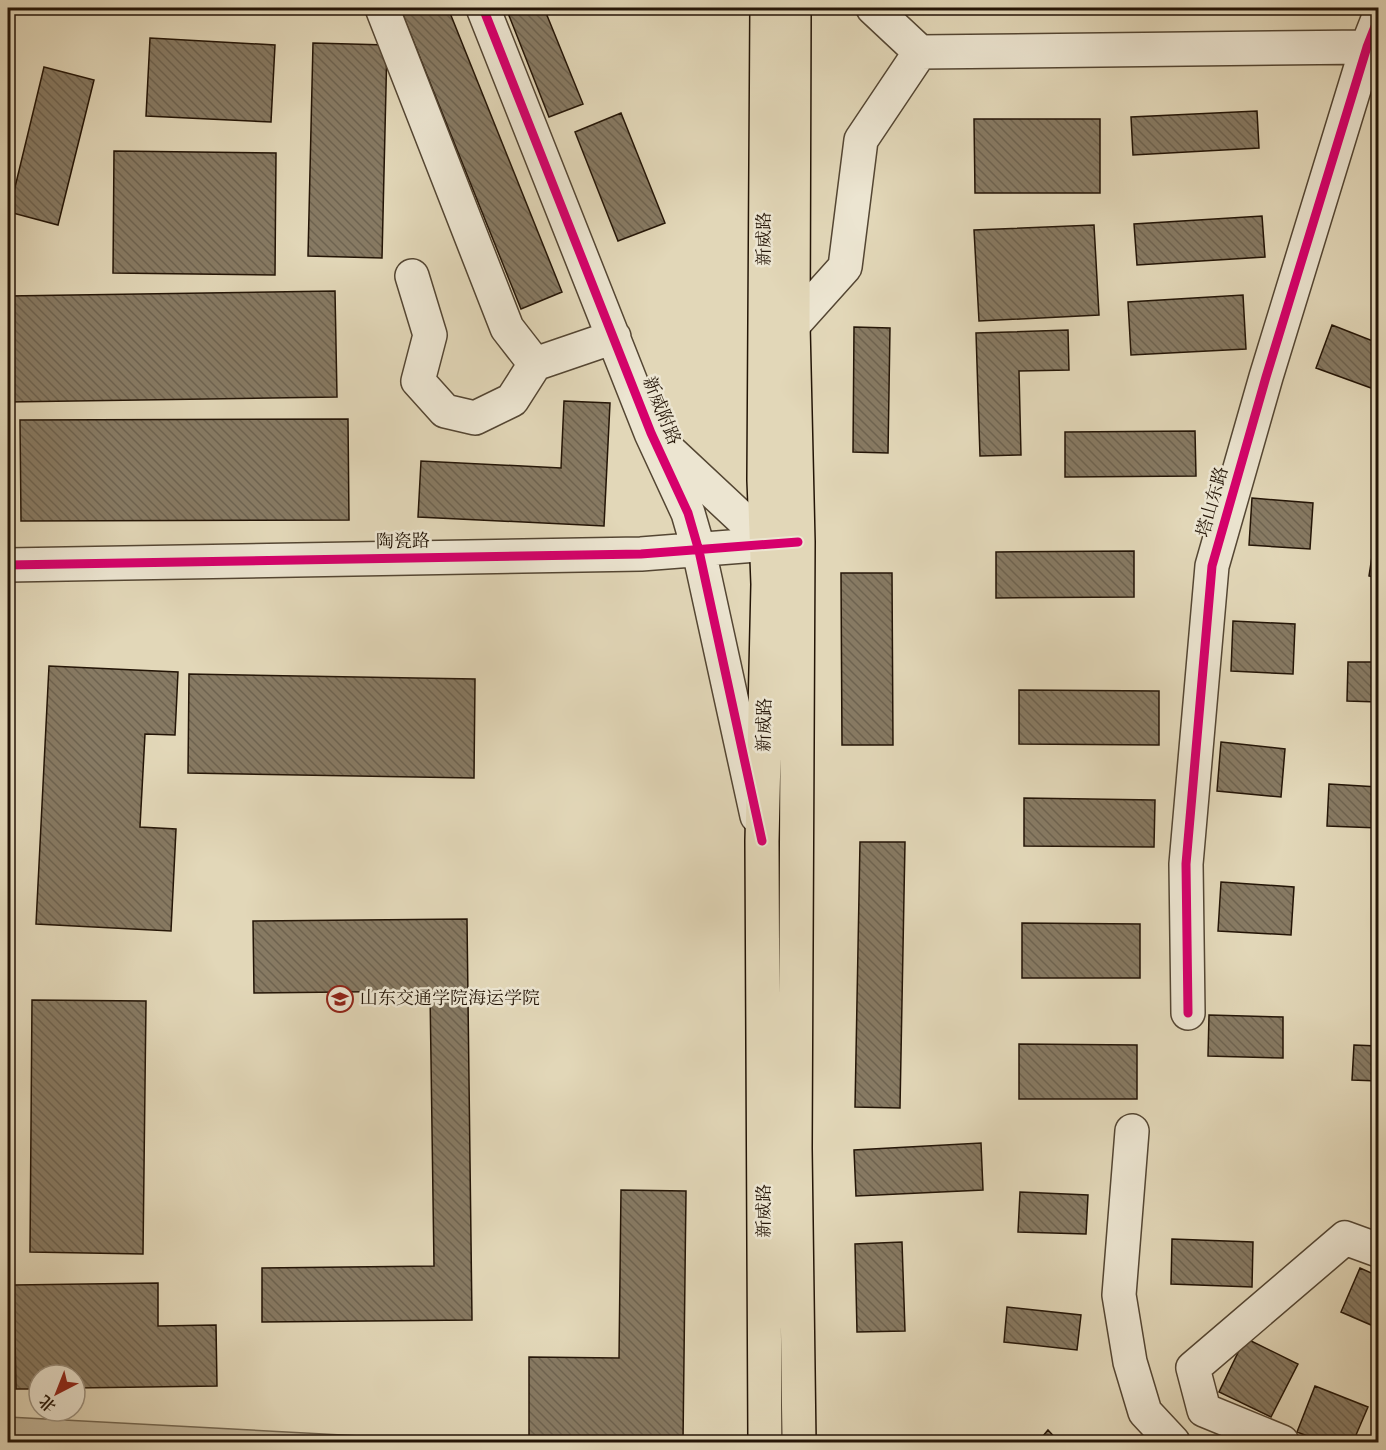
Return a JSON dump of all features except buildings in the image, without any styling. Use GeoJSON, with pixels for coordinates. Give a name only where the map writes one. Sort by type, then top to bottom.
{"type":"FeatureCollection","features":[{"type":"Feature","properties":{"kind":"main road","name":"新威路"},"geometry":{"type":"LineString","coordinates":[[767,8],[764,446],[783,543],[799,1443]]}},
{"type":"Feature","properties":{"kind":"main road","name":"新威路"},"geometry":{"type":"LineString","coordinates":[[765,1443],[762,841],[783,543],[793,325],[794,8]]}},
{"type":"Feature","properties":{"kind":"street"},"geometry":{"type":"LineString","coordinates":[[382,8],[507,328],[535,364]]}},
{"type":"Feature","properties":{"kind":"street","name":"新威附路"},"geometry":{"type":"LineString","coordinates":[[483,8],[651,433],[688,513],[699,550],[762,841]]}},
{"type":"Feature","properties":{"kind":"street"},"geometry":{"type":"LineString","coordinates":[[873,8],[920,52],[1375,40]]}},
{"type":"Feature","properties":{"kind":"street","name":"塔山东路"},"geometry":{"type":"LineString","coordinates":[[1188,1014],[1185,864],[1212,566],[1266,377],[1375,40]]}},
{"type":"Feature","properties":{"kind":"street"},"geometry":{"type":"LineString","coordinates":[[793,325],[845,267],[861,140],[920,52]]}},
{"type":"Feature","properties":{"kind":"street"},"geometry":{"type":"LineString","coordinates":[[412,276],[430,335],[418,381],[445,411],[475,418],[512,400],[535,364],[614,337]]}},
{"type":"Feature","properties":{"kind":"street"},"geometry":{"type":"LineString","coordinates":[[651,433],[783,543]]}},
{"type":"Feature","properties":{"kind":"street","name":"陶瓷路"},"geometry":{"type":"LineString","coordinates":[[8,565],[641,554],[783,543]]}},
{"type":"Feature","properties":{"kind":"street"},"geometry":{"type":"LineString","coordinates":[[1132,1131],[1119,1295],[1130,1362],[1146,1412],[1173,1443]]}},
{"type":"Feature","properties":{"kind":"street"},"geometry":{"type":"LineString","coordinates":[[1282,1443],[1204,1410],[1193,1368],[1345,1238],[1378,1250]]}},
{"type":"Feature","properties":{"kind":"shaded area"},"geometry":{"type":"Polygon","coordinates":[[[8,1417],[27,1418],[27,1423],[87,1421],[472,1442],[8,1442],[8,1417]]]}},
{"type":"Feature","properties":{"kind":"cycle path"},"geometry":{"type":"LineString","coordinates":[[483,8],[651,433],[688,513],[699,551],[762,841]]}},
{"type":"Feature","properties":{"kind":"cycle path"},"geometry":{"type":"LineString","coordinates":[[1188,1013],[1186,864],[1212,566],[1266,377],[1367,47],[1378,19]]}},
{"type":"Feature","properties":{"kind":"cycle path"},"geometry":{"type":"LineString","coordinates":[[8,565],[641,554],[798,542]]}},
{"type":"Feature","properties":{"kind":"place","name":"山东交通学院海运学院"},"geometry":{"type":"Point","coordinates":[340,999]}}]}
